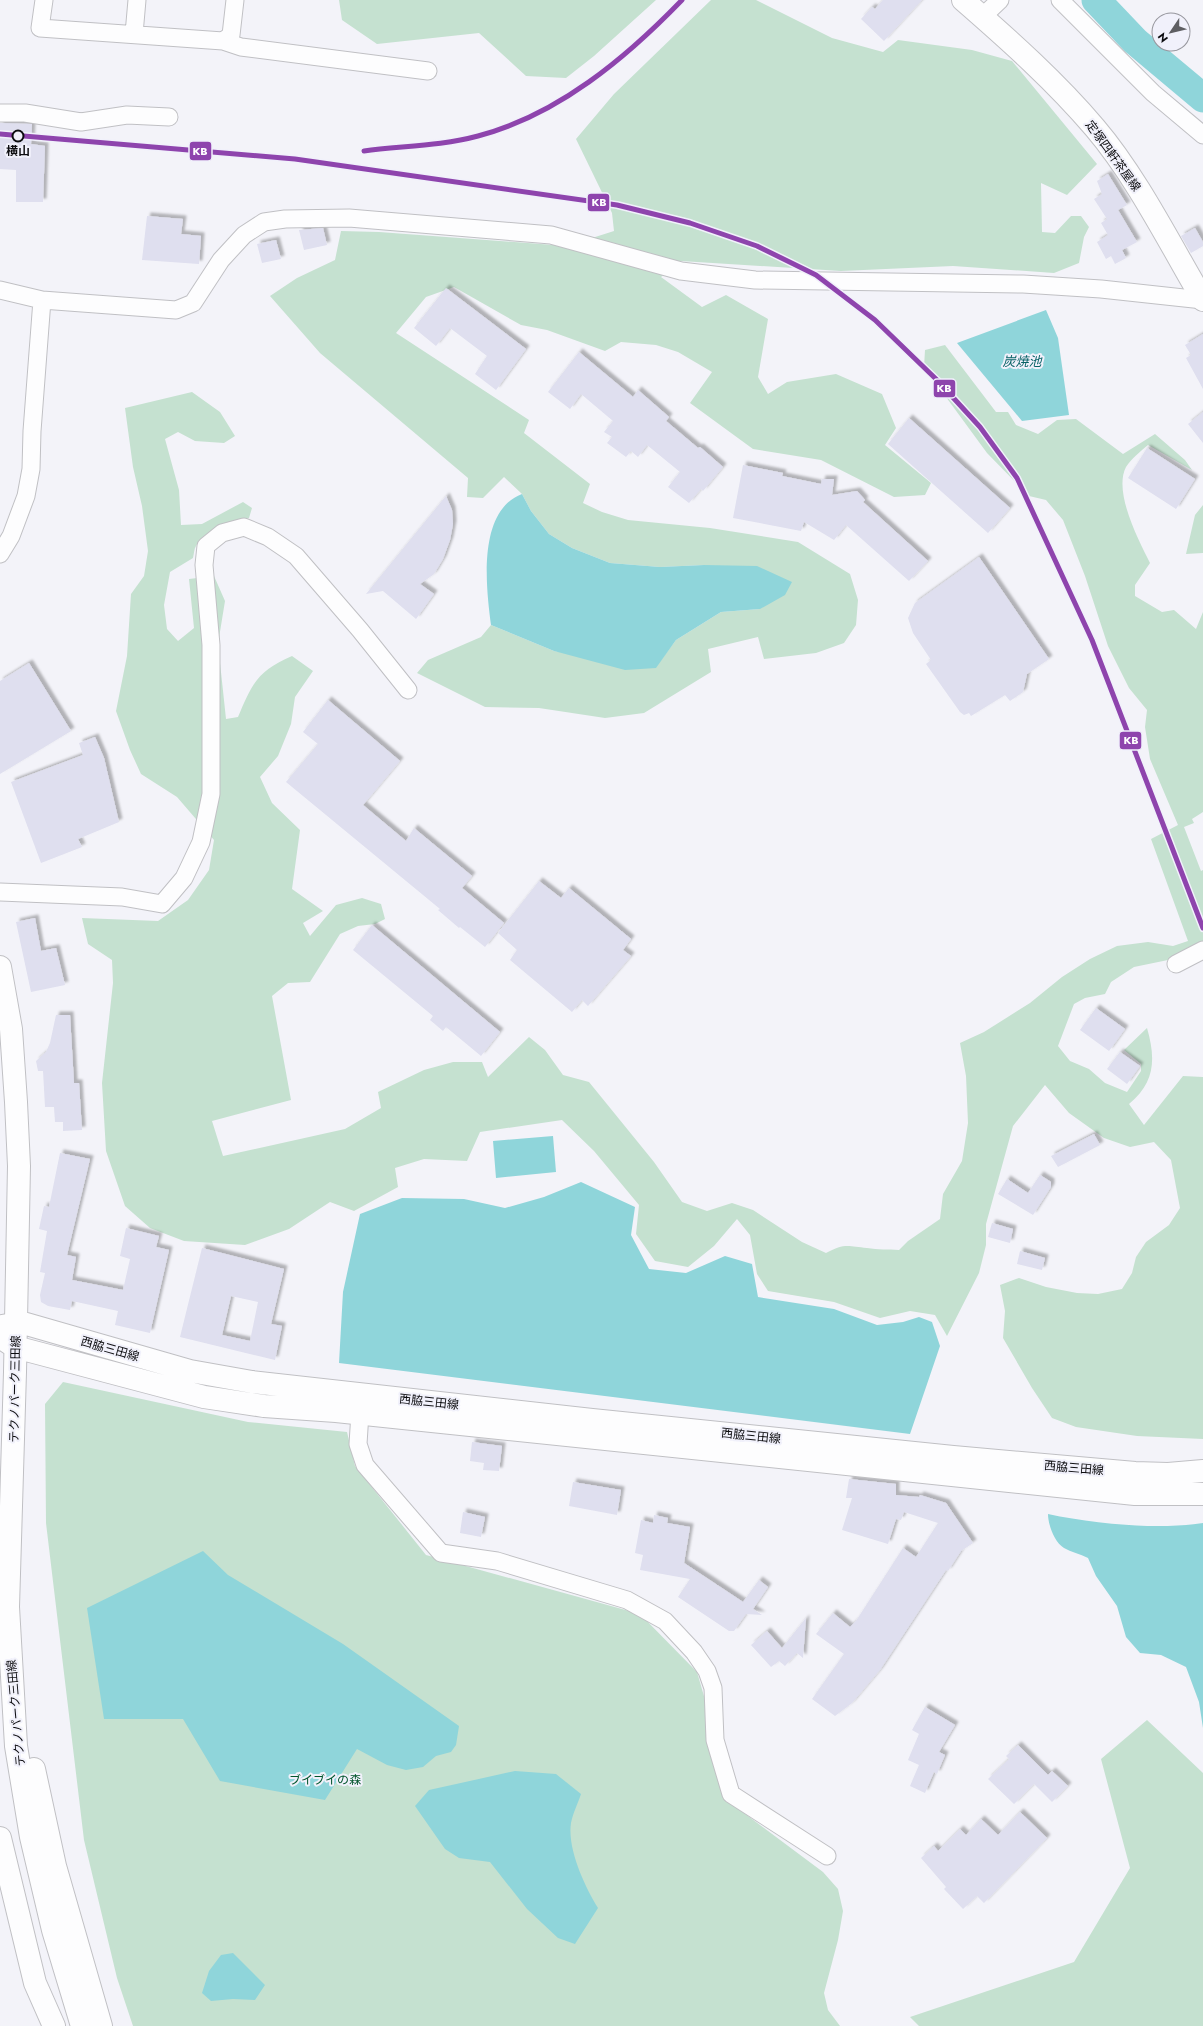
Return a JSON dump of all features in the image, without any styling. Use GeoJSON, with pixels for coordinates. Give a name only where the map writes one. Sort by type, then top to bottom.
{"type":"FeatureCollection","features":[{"type":"Feature","properties":{"kind":"main road","name":"定塚四軒茶屋線"},"geometry":{"type":"LineString","coordinates":[[963,0],[1059,89],[1096,129],[1129,175],[1203,300]]}},
{"type":"Feature","properties":{"kind":"main road"},"geometry":{"type":"LineString","coordinates":[[0,967],[11,1029],[19,1166],[8,1322]]}},
{"type":"Feature","properties":{"kind":"main road","name":"テクノパーク三田線"},"geometry":{"type":"LineString","coordinates":[[8,1322],[8,1607],[16,1746],[31,1837],[53,1930],[82,2026]]}},
{"type":"Feature","properties":{"kind":"main road","name":"西脇三田線"},"geometry":{"type":"LineString","coordinates":[[8,1322],[190,1370],[252,1382],[592,1420],[961,1458],[1134,1473],[1168,1474],[1203,1471]]}},
{"type":"Feature","properties":{"kind":"main road","name":"西脇三田線"},"geometry":{"type":"LineString","coordinates":[[8,1342],[204,1397],[264,1406],[360,1413],[1135,1494],[1203,1494]]}},
{"type":"Feature","properties":{"kind":"main road"},"geometry":{"type":"LineString","coordinates":[[11,1671],[55,1866],[101,2026]]}},
{"type":"Feature","properties":{"kind":"main road"},"geometry":{"type":"LineString","coordinates":[[0,1838],[35,1983],[48,2026]]}},
{"type":"Feature","properties":{"kind":"main road"},"geometry":{"type":"LineString","coordinates":[[35,1983],[54,2026]]}},
{"type":"Feature","properties":{"kind":"street"},"geometry":{"type":"LineString","coordinates":[[44,0],[40,28],[223,41],[241,47],[428,71]]}},
{"type":"Feature","properties":{"kind":"street"},"geometry":{"type":"LineString","coordinates":[[134,34],[137,0]]}},
{"type":"Feature","properties":{"kind":"street"},"geometry":{"type":"LineString","coordinates":[[223,41],[231,35],[235,0]]}},
{"type":"Feature","properties":{"kind":"street"},"geometry":{"type":"LineString","coordinates":[[982,17],[1000,0]]}},
{"type":"Feature","properties":{"kind":"street"},"geometry":{"type":"LineString","coordinates":[[1060,0],[1152,94],[1203,135]]}},
{"type":"Feature","properties":{"kind":"street"},"geometry":{"type":"LineString","coordinates":[[0,113],[25,113],[81,122],[127,115],[169,117]]}},
{"type":"Feature","properties":{"kind":"street"},"geometry":{"type":"LineString","coordinates":[[0,290],[42,300],[176,310],[193,303],[230,248],[244,235],[264,222],[285,218],[349,218],[552,235],[681,271],[755,280],[1023,284],[1101,289],[1203,300]]}},
{"type":"Feature","properties":{"kind":"street"},"geometry":{"type":"LineString","coordinates":[[0,554],[10,536],[26,496],[31,469],[32,431],[42,300]]}},
{"type":"Feature","properties":{"kind":"street"},"geometry":{"type":"LineString","coordinates":[[0,892],[122,897],[162,904],[184,878],[201,842],[211,794],[211,645],[204,565],[206,546],[222,533],[244,527],[268,537],[296,556],[360,630],[408,690]]}},
{"type":"Feature","properties":{"kind":"street"},"geometry":{"type":"LineString","coordinates":[[1176,964],[1203,950]]}},
{"type":"Feature","properties":{"kind":"street"},"geometry":{"type":"LineString","coordinates":[[360,1413],[358,1444],[365,1464],[441,1552],[497,1561],[620,1598],[665,1621],[694,1652],[707,1671],[713,1688],[715,1740],[731,1794],[827,1856]]}},
{"type":"Feature","properties":{"kind":"green space"},"geometry":{"type":"Polygon","coordinates":[[[339,0],[656,0],[594,56],[566,78],[526,76],[479,33],[377,44],[342,20],[339,0]]]}},
{"type":"Feature","properties":{"kind":"green space"},"geometry":{"type":"Polygon","coordinates":[[[711,0],[756,0],[832,38],[883,52],[898,40],[972,50],[1012,61],[1097,164],[1067,195],[1041,183],[1042,232],[1055,233],[1071,216],[1081,216],[1089,227],[1084,237],[1079,263],[1054,273],[953,266],[841,271],[681,261],[661,277],[702,307],[726,295],[768,319],[758,377],[768,394],[787,382],[836,374],[882,394],[896,428],[885,445],[931,483],[925,495],[894,497],[821,460],[753,449],[690,403],[712,372],[678,352],[656,345],[621,342],[605,351],[547,330],[521,325],[454,287],[426,297],[396,333],[529,420],[524,433],[590,484],[583,503],[602,512],[628,520],[710,528],[798,542],[850,574],[858,600],[856,625],[844,643],[816,653],[764,659],[758,637],[708,649],[711,672],[644,713],[605,718],[539,708],[485,707],[417,673],[428,660],[481,637],[491,625],[554,651],[655,668],[676,640],[721,612],[760,609],[704,565],[660,567],[610,563],[572,548],[549,534],[531,511],[522,494],[504,477],[483,498],[467,497],[468,478],[320,353],[270,296],[297,278],[335,260],[341,231],[379,232],[567,246],[614,231],[612,213],[576,139],[614,94],[711,0]]]}},
{"type":"Feature","properties":{"kind":"green space"},"geometry":{"type":"Polygon","coordinates":[[[945,345],[996,412],[1008,412],[1016,425],[1038,434],[1057,420],[1076,419],[1123,454],[1155,434],[1185,460],[1192,470],[1148,445],[1133,458],[1126,467],[1123,477],[1123,489],[1125,503],[1134,530],[1150,563],[1135,585],[1135,596],[1162,612],[1174,610],[1196,629],[1203,612],[1203,812],[1192,819],[1194,823],[1184,827],[1201,871],[1203,870],[1203,944],[1168,960],[1134,967],[1111,982],[1105,994],[1085,998],[1074,1004],[1058,1046],[1070,1061],[1089,1069],[1105,1083],[1127,1092],[1141,1071],[1141,1064],[1124,1050],[1147,1028],[1152,1050],[1151,1070],[1144,1088],[1129,1104],[1144,1125],[1183,1076],[1203,1077],[1203,1439],[1137,1436],[1076,1427],[1052,1418],[1032,1388],[1003,1338],[1005,1311],[1000,1285],[1019,1278],[1046,1287],[1077,1293],[1098,1294],[1122,1289],[1132,1273],[1136,1257],[1146,1242],[1169,1225],[1180,1208],[1171,1160],[1154,1142],[1130,1147],[1104,1138],[1069,1113],[1045,1085],[1013,1126],[986,1224],[986,1245],[979,1273],[947,1336],[935,1315],[910,1311],[880,1318],[834,1302],[768,1291],[757,1274],[750,1235],[737,1219],[714,1246],[688,1267],[655,1261],[636,1234],[639,1205],[594,1151],[562,1120],[480,1132],[467,1161],[424,1159],[395,1168],[398,1187],[354,1211],[330,1202],[289,1229],[245,1245],[184,1241],[150,1228],[125,1206],[106,1151],[102,1083],[113,983],[112,960],[88,944],[82,918],[158,921],[188,900],[209,870],[214,840],[177,797],[141,774],[130,750],[116,711],[127,656],[131,594],[144,576],[148,551],[142,506],[133,467],[125,408],[192,392],[220,412],[235,436],[224,443],[195,441],[178,432],[165,439],[179,490],[181,525],[202,524],[243,502],[252,508],[249,518],[227,524],[205,535],[196,546],[193,558],[170,572],[164,605],[167,629],[178,641],[194,628],[189,579],[214,576],[225,601],[218,644],[226,719],[238,717],[247,696],[257,680],[263,673],[280,662],[292,656],[313,671],[295,697],[291,724],[278,756],[260,777],[272,803],[300,830],[292,889],[323,911],[303,923],[310,936],[336,905],[362,898],[381,904],[385,919],[375,924],[358,926],[340,934],[310,982],[288,983],[272,996],[291,1100],[212,1121],[223,1156],[345,1129],[381,1108],[378,1092],[424,1070],[453,1062],[482,1062],[488,1077],[529,1037],[545,1050],[563,1075],[589,1082],[654,1162],[682,1202],[707,1211],[732,1203],[753,1210],[802,1242],[826,1253],[842,1246],[899,1250],[908,1241],[940,1219],[943,1194],[962,1161],[968,1123],[966,1076],[960,1043],[984,1032],[1030,1003],[1062,977],[1090,959],[1117,946],[1148,942],[1173,946],[1188,941],[1151,839],[1178,825],[1150,759],[1145,727],[1147,710],[1129,688],[1108,646],[1085,576],[1063,520],[1046,500],[1029,496],[987,453],[924,367],[925,350],[945,345]]]}},
{"type":"Feature","properties":{"kind":"green space"},"geometry":{"type":"Polygon","coordinates":[[[1203,505],[1203,553],[1186,554],[1195,515],[1203,505]]]}},
{"type":"Feature","properties":{"kind":"green space","name":"ブイブイの森"},"geometry":{"type":"Polygon","coordinates":[[[63,1382],[248,1422],[347,1432],[355,1466],[426,1555],[640,1614],[697,1672],[736,1807],[823,1872],[838,1889],[843,1911],[838,1940],[824,1993],[828,2010],[840,2026],[133,2026],[117,1978],[84,1840],[46,1523],[45,1404],[63,1382]]]}},
{"type":"Feature","properties":{"kind":"green space"},"geometry":{"type":"Polygon","coordinates":[[[1147,1720],[1203,1773],[1203,2026],[919,2026],[910,2017],[1074,1962],[1130,1868],[1101,1759],[1147,1720]]]}},
{"type":"Feature","properties":{"kind":"water","name":"炭焼池"},"geometry":{"type":"Polygon","coordinates":[[[1046,310],[1058,338],[1069,415],[1022,421],[957,343],[1046,310]]]}},
{"type":"Feature","properties":{"kind":"water"},"geometry":{"type":"Polygon","coordinates":[[[522,494],[531,511],[549,534],[572,548],[610,563],[660,567],[704,565],[757,566],[792,582],[785,595],[760,609],[721,612],[676,640],[656,668],[625,670],[554,651],[491,625],[487,591],[487,571],[491,533],[497,516],[508,503],[522,494]]]}},
{"type":"Feature","properties":{"kind":"water"},"geometry":{"type":"Polygon","coordinates":[[[553,1136],[556,1172],[496,1178],[493,1141],[553,1136]]]}},
{"type":"Feature","properties":{"kind":"water"},"geometry":{"type":"Polygon","coordinates":[[[581,1182],[635,1207],[631,1235],[649,1269],[686,1273],[725,1256],[752,1264],[758,1297],[834,1309],[877,1325],[903,1322],[919,1317],[932,1322],[940,1346],[910,1434],[339,1363],[343,1292],[360,1214],[402,1198],[464,1199],[505,1208],[544,1197],[581,1182]]]}},
{"type":"Feature","properties":{"kind":"water"},"geometry":{"type":"Polygon","coordinates":[[[1048,1514],[1085,1521],[1126,1525],[1166,1526],[1203,1523],[1203,1728],[1199,1702],[1186,1667],[1161,1655],[1140,1653],[1126,1637],[1117,1606],[1096,1576],[1088,1558],[1064,1548],[1057,1542],[1049,1523],[1048,1514]]]}},
{"type":"Feature","properties":{"kind":"water"},"geometry":{"type":"Polygon","coordinates":[[[203,1551],[228,1575],[343,1644],[459,1726],[456,1745],[451,1752],[436,1756],[423,1767],[406,1770],[387,1765],[357,1749],[325,1800],[220,1781],[183,1719],[104,1719],[87,1608],[203,1551]]]}},
{"type":"Feature","properties":{"kind":"water"},"geometry":{"type":"Polygon","coordinates":[[[515,1771],[556,1774],[581,1794],[574,1812],[570,1833],[574,1856],[578,1867],[598,1908],[575,1944],[558,1938],[527,1909],[490,1862],[459,1858],[445,1849],[415,1806],[429,1790],[515,1771]]]}},
{"type":"Feature","properties":{"kind":"water"},"geometry":{"type":"Polygon","coordinates":[[[233,1953],[265,1985],[255,2000],[233,1999],[211,2001],[202,1993],[209,1971],[221,1955],[233,1953]]]}},
{"type":"Feature","properties":{"kind":"building"},"geometry":{"type":"Polygon","coordinates":[[[883,0],[922,0],[884,41],[861,19],[872,7],[875,9],[883,0]]]}},
{"type":"Feature","properties":{"kind":"building"},"geometry":{"type":"Polygon","coordinates":[[[0,123],[32,124],[31,144],[45,146],[43,202],[16,202],[16,170],[0,169],[0,123]]]}},
{"type":"Feature","properties":{"kind":"building"},"geometry":{"type":"Polygon","coordinates":[[[1108,174],[1127,205],[1118,210],[1137,242],[1122,250],[1126,258],[1115,264],[1111,256],[1106,259],[1097,242],[1108,235],[1101,223],[1107,219],[1094,199],[1102,194],[1097,181],[1108,174]]]}},
{"type":"Feature","properties":{"kind":"building"},"geometry":{"type":"Polygon","coordinates":[[[147,216],[183,219],[181,234],[201,236],[199,264],[142,260],[147,216]]]}},
{"type":"Feature","properties":{"kind":"building"},"geometry":{"type":"Polygon","coordinates":[[[323,228],[327,245],[304,250],[299,230],[323,228]]]}},
{"type":"Feature","properties":{"kind":"building"},"geometry":{"type":"Polygon","coordinates":[[[1195,228],[1203,242],[1203,246],[1191,253],[1181,236],[1195,228]]]}},
{"type":"Feature","properties":{"kind":"building"},"geometry":{"type":"Polygon","coordinates":[[[276,240],[281,259],[262,263],[257,244],[276,240]]]}},
{"type":"Feature","properties":{"kind":"building"},"geometry":{"type":"Polygon","coordinates":[[[446,288],[526,349],[496,390],[475,374],[487,356],[450,328],[436,346],[414,328],[446,288]]]}},
{"type":"Feature","properties":{"kind":"building"},"geometry":{"type":"Polygon","coordinates":[[[1203,334],[1203,389],[1186,358],[1191,355],[1185,345],[1203,334]]]}},
{"type":"Feature","properties":{"kind":"building"},"geometry":{"type":"Polygon","coordinates":[[[579,352],[633,397],[638,390],[669,417],[666,421],[723,467],[703,491],[701,489],[689,503],[668,487],[680,472],[647,445],[638,457],[631,451],[626,457],[607,443],[612,437],[604,432],[613,421],[581,394],[570,409],[548,392],[579,352]]]}},
{"type":"Feature","properties":{"kind":"building"},"geometry":{"type":"Polygon","coordinates":[[[1203,412],[1203,443],[1188,424],[1203,412]]]}},
{"type":"Feature","properties":{"kind":"building"},"geometry":{"type":"Polygon","coordinates":[[[909,418],[1010,508],[988,533],[888,444],[909,418]]]}},
{"type":"Feature","properties":{"kind":"building"},"geometry":{"type":"Polygon","coordinates":[[[1147,448],[1195,479],[1176,509],[1128,478],[1147,448]]]}},
{"type":"Feature","properties":{"kind":"building"},"geometry":{"type":"Polygon","coordinates":[[[743,465],[783,473],[782,476],[821,484],[822,479],[834,479],[832,495],[857,491],[865,500],[863,502],[928,561],[909,581],[846,525],[834,540],[804,522],[801,531],[733,518],[743,465]]]}},
{"type":"Feature","properties":{"kind":"building"},"geometry":{"type":"Polygon","coordinates":[[[446,496],[452,510],[453,524],[450,540],[443,559],[434,574],[420,584],[434,594],[416,619],[383,591],[366,594],[446,496]]]}},
{"type":"Feature","properties":{"kind":"building"},"geometry":{"type":"Polygon","coordinates":[[[979,557],[1049,659],[1027,674],[1023,692],[1010,701],[1005,695],[971,716],[969,713],[964,715],[960,712],[926,664],[931,660],[913,633],[908,618],[915,603],[979,557]]]}},
{"type":"Feature","properties":{"kind":"building"},"geometry":{"type":"Polygon","coordinates":[[[29,663],[71,731],[0,774],[0,681],[29,663]]]}},
{"type":"Feature","properties":{"kind":"building"},"geometry":{"type":"Polygon","coordinates":[[[328,700],[400,761],[363,805],[406,841],[414,828],[472,876],[462,888],[504,923],[485,947],[460,927],[459,928],[438,910],[440,909],[286,782],[318,744],[303,732],[328,700]]]}},
{"type":"Feature","properties":{"kind":"building"},"geometry":{"type":"Polygon","coordinates":[[[95,737],[104,758],[119,822],[78,839],[82,847],[41,863],[11,782],[83,755],[79,743],[95,737]]]}},
{"type":"Feature","properties":{"kind":"building"},"geometry":{"type":"Polygon","coordinates":[[[539,881],[561,898],[569,888],[631,939],[623,950],[631,956],[588,1006],[582,1000],[572,1012],[510,960],[517,950],[498,933],[539,881]]]}},
{"type":"Feature","properties":{"kind":"building"},"geometry":{"type":"Polygon","coordinates":[[[35,918],[41,951],[56,948],[65,985],[31,992],[16,922],[35,918]]]}},
{"type":"Feature","properties":{"kind":"building"},"geometry":{"type":"Polygon","coordinates":[[[372,925],[500,1032],[481,1056],[446,1027],[443,1031],[430,1020],[433,1016],[353,950],[372,925]]]}},
{"type":"Feature","properties":{"kind":"building"},"geometry":{"type":"Polygon","coordinates":[[[1096,1008],[1125,1029],[1109,1051],[1080,1030],[1096,1008]]]}},
{"type":"Feature","properties":{"kind":"building"},"geometry":{"type":"Polygon","coordinates":[[[56,1015],[70,1015],[74,1083],[79,1083],[82,1130],[63,1131],[63,1122],[55,1122],[54,1107],[45,1107],[43,1071],[38,1071],[36,1061],[46,1052],[50,1043],[56,1015]]]}},
{"type":"Feature","properties":{"kind":"building"},"geometry":{"type":"Polygon","coordinates":[[[1120,1052],[1140,1066],[1127,1084],[1107,1069],[1120,1052]]]}},
{"type":"Feature","properties":{"kind":"building"},"geometry":{"type":"Polygon","coordinates":[[[1094,1134],[1100,1145],[1058,1167],[1051,1156],[1094,1134]]]}},
{"type":"Feature","properties":{"kind":"building"},"geometry":{"type":"Polygon","coordinates":[[[60,1153],[90,1159],[67,1255],[76,1257],[72,1280],[123,1290],[130,1259],[120,1256],[126,1228],[159,1236],[156,1247],[169,1250],[150,1333],[115,1325],[118,1311],[72,1301],[70,1310],[48,1306],[41,1302],[40,1295],[45,1273],[40,1272],[47,1231],[39,1229],[44,1206],[49,1207],[60,1153]]]}},
{"type":"Feature","properties":{"kind":"building"},"geometry":{"type":"Polygon","coordinates":[[[1040,1175],[1051,1182],[1051,1187],[1033,1215],[998,1194],[1007,1179],[1028,1193],[1040,1175]]]}},
{"type":"Feature","properties":{"kind":"building"},"geometry":{"type":"Polygon","coordinates":[[[992,1223],[1013,1229],[1010,1243],[988,1237],[992,1223]]]}},
{"type":"Feature","properties":{"kind":"building"},"geometry":{"type":"Polygon","coordinates":[[[202,1248],[284,1269],[271,1324],[282,1326],[275,1360],[180,1337],[202,1248]],[[231,1296],[222,1335],[250,1341],[258,1302],[231,1296]]]}},
{"type":"Feature","properties":{"kind":"building"},"geometry":{"type":"Polygon","coordinates":[[[1020,1251],[1045,1258],[1042,1270],[1017,1264],[1020,1251]]]}},
{"type":"Feature","properties":{"kind":"building"},"geometry":{"type":"Polygon","coordinates":[[[472,1442],[502,1446],[499,1471],[483,1470],[484,1463],[470,1461],[472,1442]]]}},
{"type":"Feature","properties":{"kind":"building"},"geometry":{"type":"Polygon","coordinates":[[[849,1479],[896,1484],[896,1495],[919,1497],[920,1495],[946,1503],[973,1543],[961,1551],[948,1571],[946,1570],[880,1670],[852,1703],[835,1716],[812,1699],[844,1654],[816,1634],[833,1613],[850,1627],[856,1621],[903,1548],[916,1557],[938,1523],[904,1512],[901,1520],[896,1519],[888,1544],[842,1530],[852,1498],[846,1498],[849,1479]]]}},
{"type":"Feature","properties":{"kind":"building"},"geometry":{"type":"Polygon","coordinates":[[[573,1482],[621,1490],[617,1515],[569,1506],[573,1482]]]}},
{"type":"Feature","properties":{"kind":"building"},"geometry":{"type":"Polygon","coordinates":[[[463,1512],[485,1517],[481,1537],[460,1533],[463,1512]]]}},
{"type":"Feature","properties":{"kind":"building"},"geometry":{"type":"Polygon","coordinates":[[[654,1515],[668,1518],[667,1523],[690,1527],[684,1563],[743,1602],[759,1580],[768,1587],[753,1609],[762,1615],[746,1614],[734,1631],[729,1631],[678,1597],[690,1579],[640,1570],[643,1555],[635,1553],[641,1520],[653,1523],[654,1515]]]}},
{"type":"Feature","properties":{"kind":"building"},"geometry":{"type":"Polygon","coordinates":[[[806,1618],[803,1658],[797,1653],[785,1666],[779,1661],[771,1667],[751,1645],[767,1631],[782,1648],[806,1618]]]}},
{"type":"Feature","properties":{"kind":"building"},"geometry":{"type":"Polygon","coordinates":[[[925,1707],[955,1725],[939,1752],[945,1755],[937,1774],[934,1772],[925,1793],[910,1786],[919,1765],[908,1760],[919,1734],[912,1730],[925,1707]]]}},
{"type":"Feature","properties":{"kind":"building"},"geometry":{"type":"Polygon","coordinates":[[[1018,1745],[1048,1775],[1052,1771],[1068,1786],[1052,1802],[1034,1784],[1014,1804],[988,1779],[1009,1759],[1006,1756],[1018,1745]]]}},
{"type":"Feature","properties":{"kind":"building"},"geometry":{"type":"Polygon","coordinates":[[[1020,1812],[1047,1838],[984,1903],[977,1896],[963,1909],[944,1889],[946,1887],[921,1858],[934,1846],[938,1851],[960,1829],[966,1835],[981,1819],[998,1835],[1020,1812]]]}},
{"type":"Feature","properties":{"kind":"waterway"},"geometry":{"type":"LineString","coordinates":[[1096,0],[1135,41],[1203,98]]}},
{"type":"Feature","properties":{"kind":"transit line","name":"KB"},"geometry":{"type":"LineString","coordinates":[[364,151],[436,144],[478,136],[507,127],[536,114],[563,99],[614,63],[638,43],[682,0]]}},
{"type":"Feature","properties":{"kind":"transit line","name":"KB"},"geometry":{"type":"LineString","coordinates":[[0,134],[295,159],[617,205],[690,223],[757,246],[816,275],[875,320],[937,380],[980,427],[1017,478],[1092,640],[1203,928]]}},
{"type":"Feature","properties":{"kind":"place","name":"横山"},"geometry":{"type":"Point","coordinates":[18,136]}}]}
